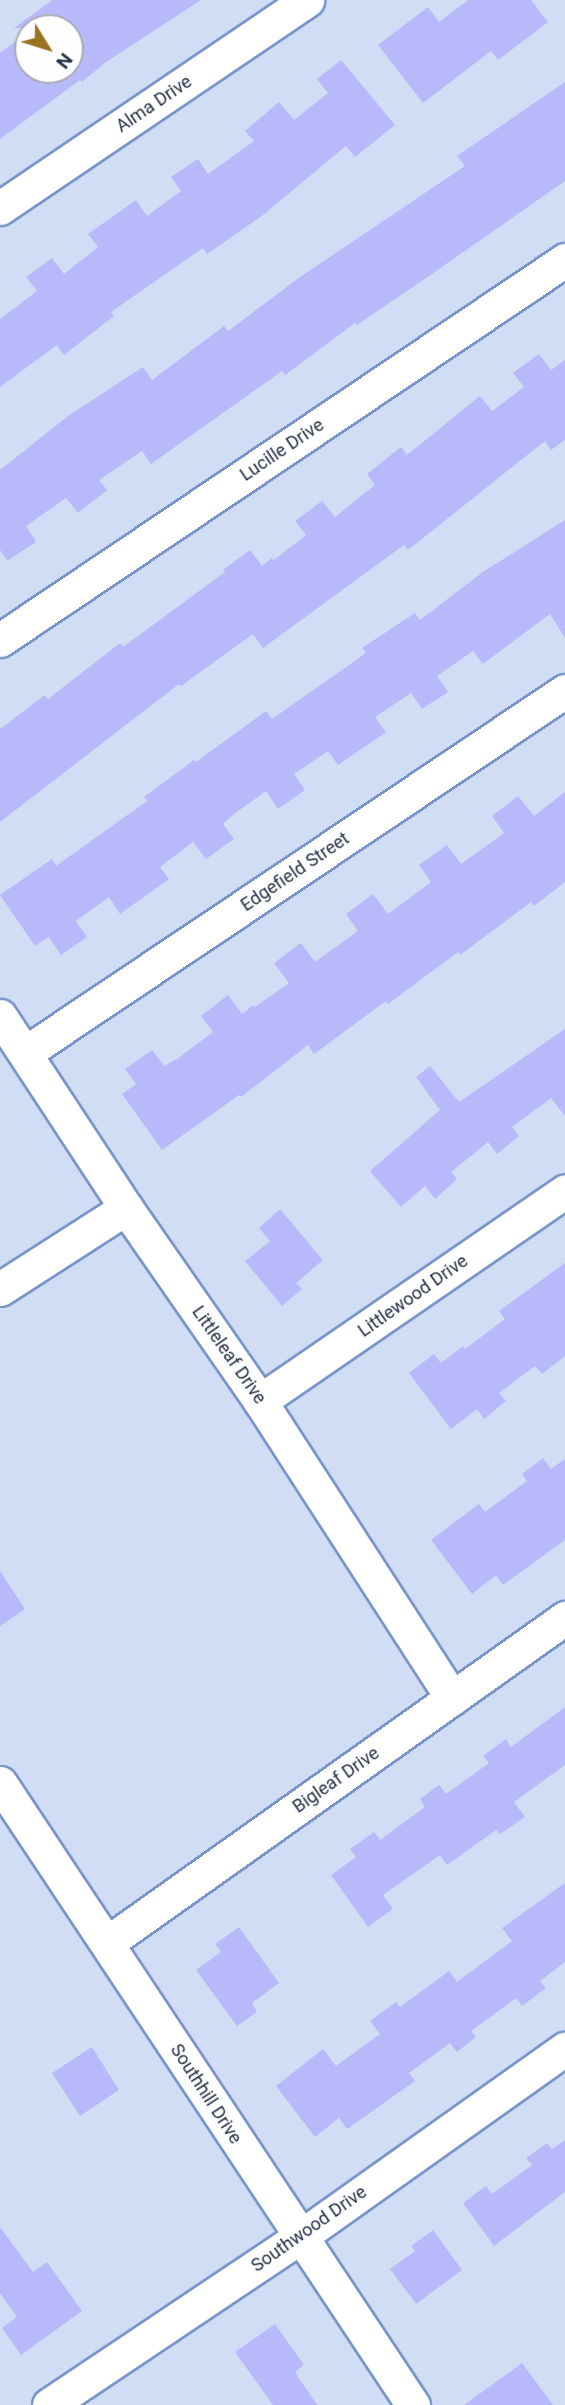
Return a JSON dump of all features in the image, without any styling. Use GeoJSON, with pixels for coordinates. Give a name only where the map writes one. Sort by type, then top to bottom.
{"type":"FeatureCollection","features":[{"type":"Feature","properties":{"kind":"street","name":"Alma Drive"},"geometry":{"type":"LineString","coordinates":[[0,208],[307,0]]}},
{"type":"Feature","properties":{"kind":"street","name":"Lucille Drive"},"geometry":{"type":"LineString","coordinates":[[0,640],[565,260]]}},
{"type":"Feature","properties":{"kind":"street","name":"Edgefield Street"},"geometry":{"type":"LineString","coordinates":[[25,1054],[565,691]]}},
{"type":"Feature","properties":{"kind":"street","name":"Littleleaf Drive"},"geometry":{"type":"LineString","coordinates":[[0,1016],[126,1208],[260,1401],[452,1698]]}},
{"type":"Feature","properties":{"kind":"street","name":"Littlewood Drive"},"geometry":{"type":"LineString","coordinates":[[260,1401],[565,1191]]}},
{"type":"Feature","properties":{"kind":"street"},"geometry":{"type":"LineString","coordinates":[[0,1289],[126,1208]]}},
{"type":"Feature","properties":{"kind":"street","name":"Bigleaf Drive"},"geometry":{"type":"LineString","coordinates":[[107,1942],[565,1618]]}},
{"type":"Feature","properties":{"kind":"street","name":"Southhill Drive"},"geometry":{"type":"LineString","coordinates":[[0,1783],[414,2405]]}},
{"type":"Feature","properties":{"kind":"street","name":"Southwood Drive"},"geometry":{"type":"LineString","coordinates":[[49,2405],[300,2237],[565,2049]]}},
{"type":"Feature","properties":{"kind":"building"},"geometry":{"type":"Polygon","coordinates":[[[52,0],[201,0],[106,62],[84,80],[84,14],[33,14],[52,0]]]}},
{"type":"Feature","properties":{"kind":"building"},"geometry":{"type":"Polygon","coordinates":[[[468,0],[531,0],[548,22],[498,60],[491,51],[423,103],[378,45],[428,7],[439,22],[468,0]]]}},
{"type":"Feature","properties":{"kind":"building"},"geometry":{"type":"Polygon","coordinates":[[[14,42],[14,84],[75,84],[0,139],[0,53],[14,42]]]}},
{"type":"Feature","properties":{"kind":"building"},"geometry":{"type":"Polygon","coordinates":[[[341,60],[395,125],[355,157],[346,146],[263,215],[207,254],[203,248],[111,312],[114,316],[64,355],[57,345],[0,387],[0,319],[37,291],[26,277],[52,258],[64,274],[98,247],[88,234],[136,200],[147,216],[181,191],[171,177],[198,159],[208,174],[254,141],[245,131],[279,102],[294,120],[328,93],[317,79],[341,60]]]}},
{"type":"Feature","properties":{"kind":"building"},"geometry":{"type":"Polygon","coordinates":[[[565,82],[565,181],[357,325],[355,323],[285,375],[282,371],[151,464],[142,451],[99,480],[107,490],[78,513],[66,498],[26,526],[36,542],[7,561],[0,550],[0,470],[68,416],[143,367],[152,380],[224,326],[228,331],[300,277],[465,166],[457,156],[565,82]]]}},
{"type":"Feature","properties":{"kind":"building"},"geometry":{"type":"Polygon","coordinates":[[[539,354],[551,370],[565,360],[565,440],[551,450],[545,441],[408,550],[404,545],[263,648],[253,634],[181,686],[179,684],[0,822],[0,729],[45,695],[48,699],[120,643],[123,647],[225,572],[223,570],[250,550],[262,566],[272,558],[274,560],[306,535],[295,521],[322,501],[335,517],[375,485],[367,474],[401,447],[407,455],[480,396],[492,411],[524,387],[513,373],[539,354]]]}},
{"type":"Feature","properties":{"kind":"building"},"geometry":{"type":"Polygon","coordinates":[[[565,520],[565,638],[550,614],[483,664],[473,651],[437,676],[448,692],[422,709],[411,693],[375,717],[386,732],[338,765],[328,751],[294,774],[305,790],[278,809],[266,791],[234,814],[223,824],[234,839],[206,859],[193,842],[160,867],[169,879],[120,914],[109,897],[76,921],[87,937],[61,955],[49,937],[35,946],[0,895],[52,859],[56,866],[147,801],[144,797],[194,760],[196,762],[266,711],[272,719],[366,653],[362,648],[415,613],[420,620],[483,572],[565,520]]]}},
{"type":"Feature","properties":{"kind":"building"},"geometry":{"type":"Polygon","coordinates":[[[565,792],[565,882],[534,906],[531,902],[460,955],[458,952],[388,1004],[386,1001],[314,1054],[308,1045],[241,1097],[239,1095],[162,1150],[122,1094],[136,1084],[125,1069],[152,1050],[164,1066],[177,1059],[213,1032],[201,1016],[228,995],[242,1014],[253,1005],[255,1007],[289,983],[274,963],[301,943],[315,962],[358,931],[346,914],[373,894],[388,914],[431,882],[419,865],[447,845],[461,864],[504,833],[492,816],[518,796],[534,816],[565,792]]]}},
{"type":"Feature","properties":{"kind":"building"},"geometry":{"type":"Polygon","coordinates":[[[565,1029],[565,1116],[551,1098],[512,1127],[519,1136],[497,1154],[488,1142],[451,1172],[457,1179],[435,1199],[425,1186],[401,1207],[370,1171],[440,1110],[416,1077],[430,1066],[459,1102],[565,1029]]]}},
{"type":"Feature","properties":{"kind":"building"},"geometry":{"type":"Polygon","coordinates":[[[280,1209],[323,1260],[296,1283],[302,1289],[282,1306],[245,1261],[270,1241],[259,1228],[280,1209]]]}},
{"type":"Feature","properties":{"kind":"building"},"geometry":{"type":"Polygon","coordinates":[[[565,1263],[565,1356],[542,1374],[535,1366],[499,1393],[506,1401],[484,1419],[477,1409],[451,1429],[409,1373],[434,1354],[441,1363],[463,1346],[465,1349],[505,1319],[499,1311],[565,1263]]]}},
{"type":"Feature","properties":{"kind":"building"},"geometry":{"type":"Polygon","coordinates":[[[543,1458],[551,1469],[565,1459],[565,1540],[503,1585],[496,1575],[472,1594],[431,1540],[479,1504],[485,1512],[527,1481],[522,1474],[543,1458]]]}},
{"type":"Feature","properties":{"kind":"building"},"geometry":{"type":"Polygon","coordinates":[[[0,1571],[25,1609],[0,1626],[0,1571]]]}},
{"type":"Feature","properties":{"kind":"building"},"geometry":{"type":"Polygon","coordinates":[[[565,1707],[565,1765],[514,1802],[525,1817],[500,1834],[496,1830],[447,1865],[440,1855],[383,1895],[393,1909],[368,1927],[331,1875],[356,1857],[350,1849],[374,1832],[380,1840],[425,1807],[420,1799],[439,1785],[446,1794],[489,1763],[483,1756],[506,1739],[511,1747],[565,1707]]]}},
{"type":"Feature","properties":{"kind":"building"},"geometry":{"type":"Polygon","coordinates":[[[565,1883],[565,1962],[540,1981],[546,1988],[522,2006],[516,1998],[471,2031],[476,2037],[457,2052],[450,2043],[409,2073],[415,2081],[347,2129],[339,2118],[315,2137],[276,2086],[323,2049],[336,2066],[380,2034],[370,2021],[396,2002],[400,2007],[449,1971],[457,1982],[512,1941],[502,1928],[565,1883]]]}},
{"type":"Feature","properties":{"kind":"building"},"geometry":{"type":"Polygon","coordinates":[[[239,1927],[279,1983],[252,2003],[257,2012],[237,2026],[196,1970],[221,1952],[215,1944],[239,1927]]]}},
{"type":"Feature","properties":{"kind":"building"},"geometry":{"type":"Polygon","coordinates":[[[92,2047],[119,2090],[80,2116],[52,2073],[92,2047]]]}},
{"type":"Feature","properties":{"kind":"building"},"geometry":{"type":"Polygon","coordinates":[[[565,2140],[565,2192],[494,2246],[463,2203],[486,2186],[492,2194],[532,2165],[526,2158],[547,2143],[552,2149],[565,2140]]]}},
{"type":"Feature","properties":{"kind":"building"},"geometry":{"type":"Polygon","coordinates":[[[0,2227],[33,2272],[47,2262],[82,2311],[21,2355],[2,2328],[17,2317],[0,2293],[0,2227]]]}},
{"type":"Feature","properties":{"kind":"building"},"geometry":{"type":"Polygon","coordinates":[[[433,2230],[462,2270],[416,2304],[390,2269],[415,2251],[411,2246],[433,2230]]]}},
{"type":"Feature","properties":{"kind":"building"},"geometry":{"type":"Polygon","coordinates":[[[275,2324],[304,2365],[295,2372],[317,2405],[273,2405],[235,2352],[275,2324]]]}},
{"type":"Feature","properties":{"kind":"building"},"geometry":{"type":"Polygon","coordinates":[[[522,2363],[553,2405],[464,2405],[522,2363]]]}}]}
